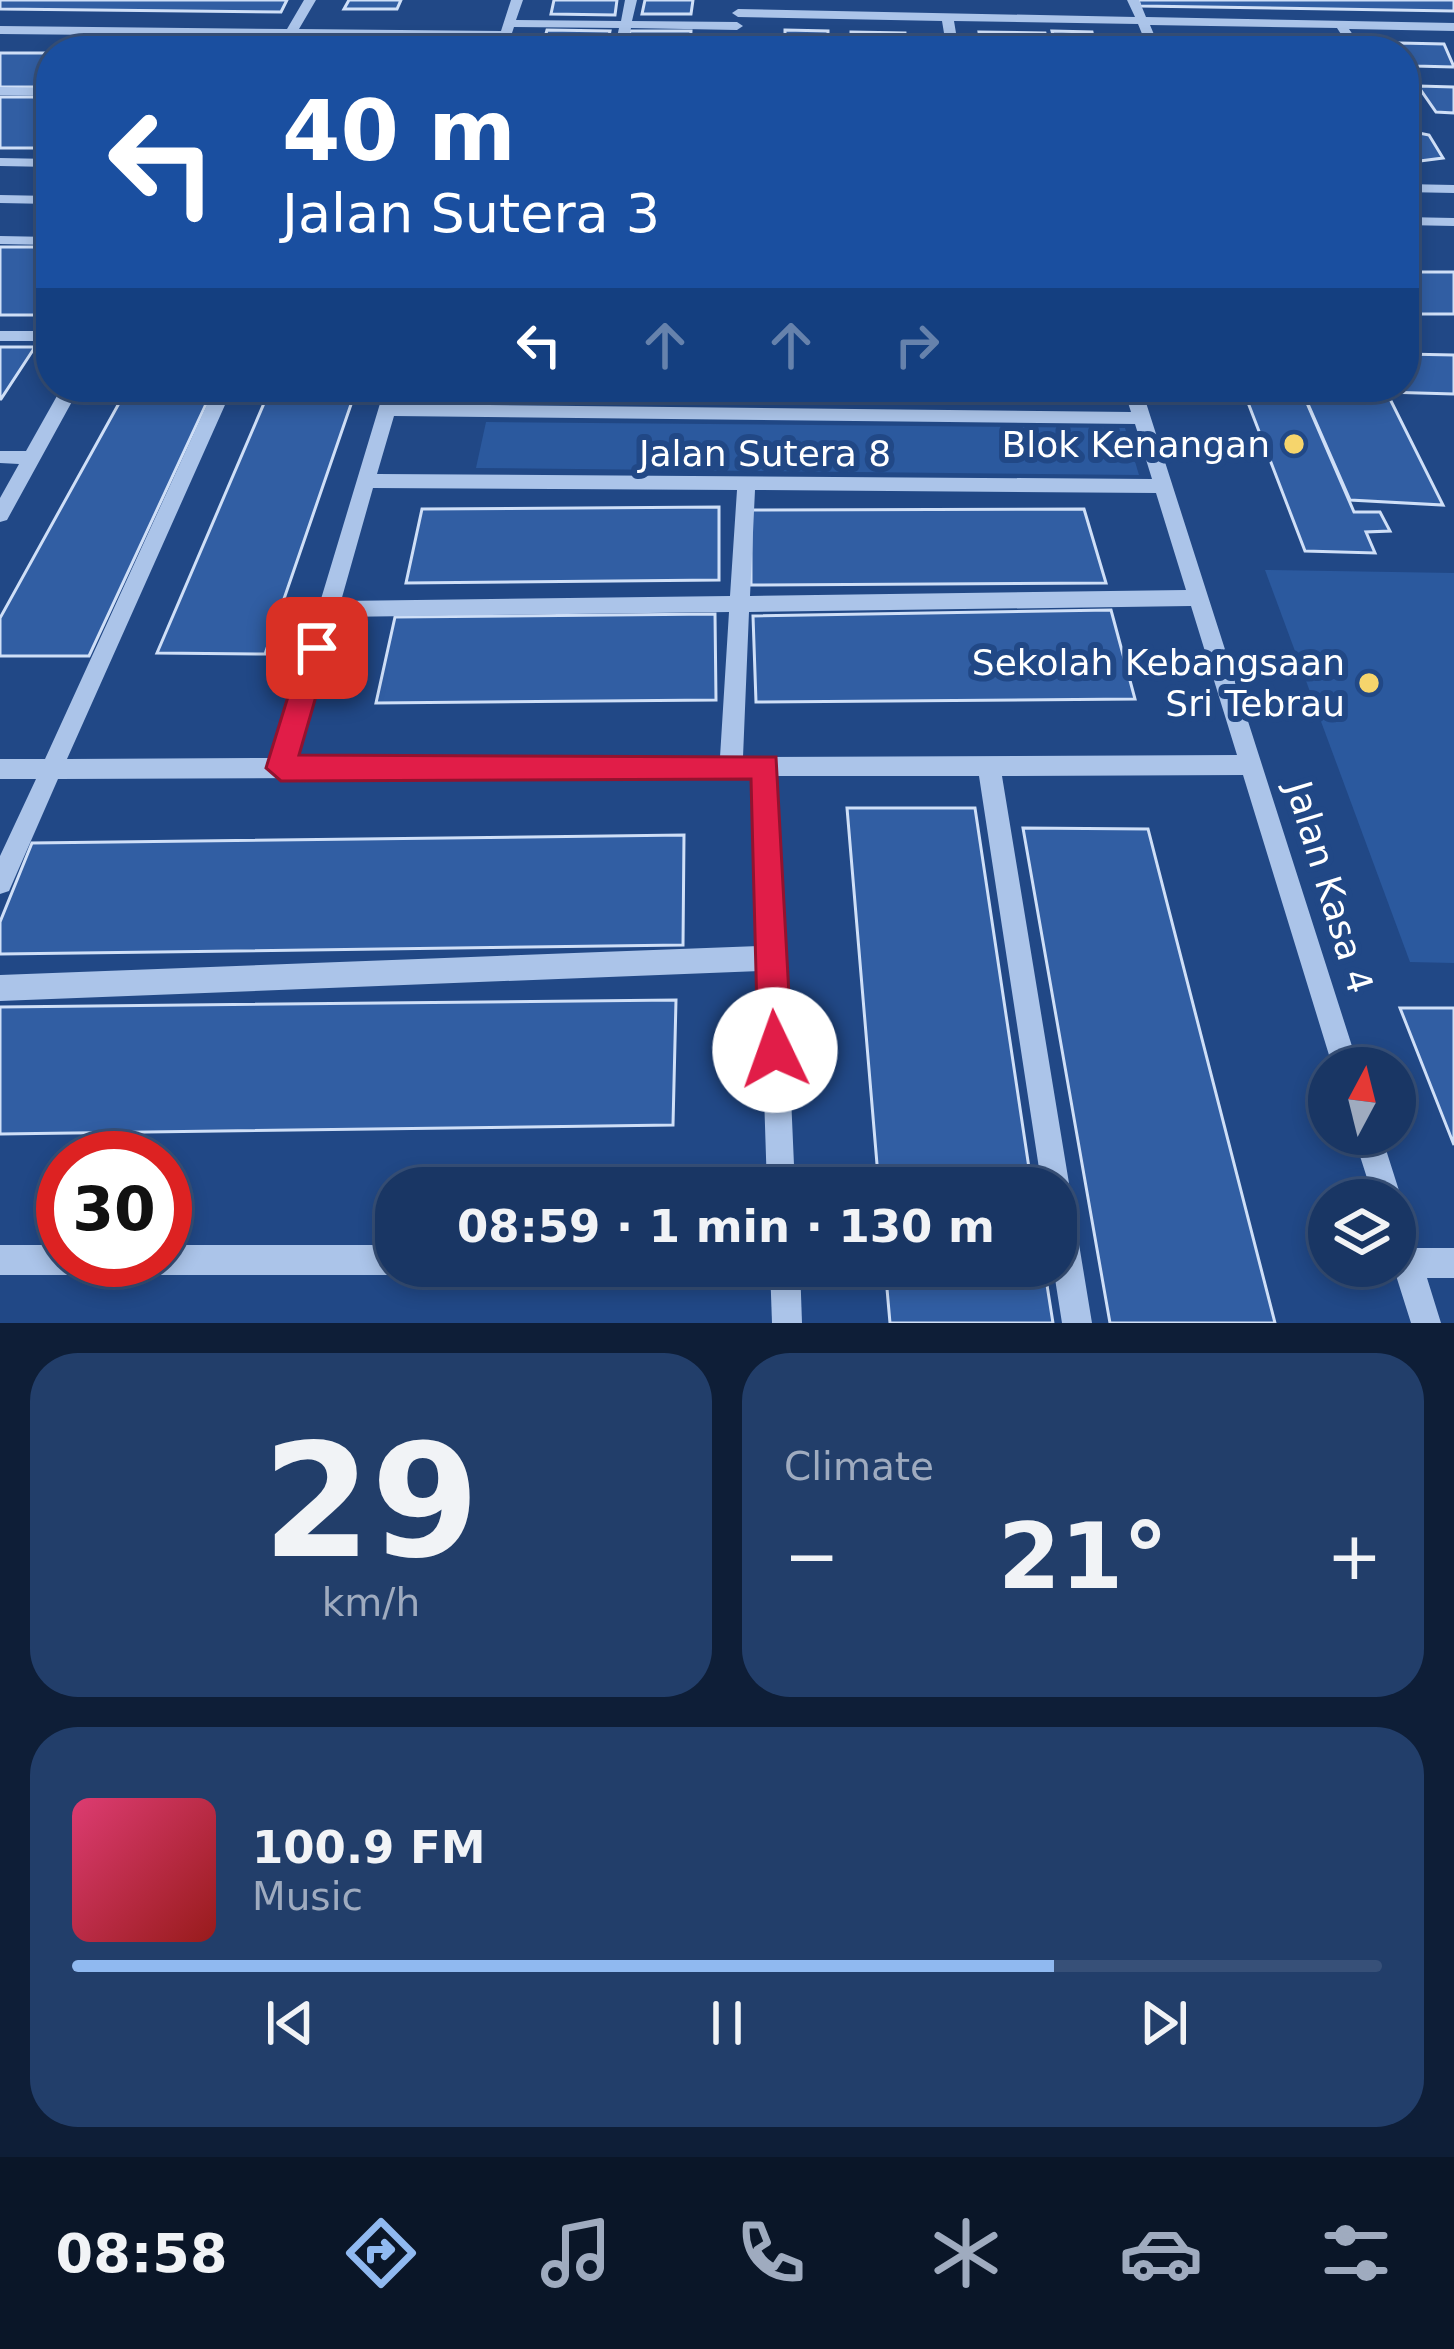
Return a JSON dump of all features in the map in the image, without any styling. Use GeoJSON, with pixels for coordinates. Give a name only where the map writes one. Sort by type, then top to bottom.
{"type":"FeatureCollection","features":[{"type":"Feature","properties":{"kind":"street"},"geometry":{"type":"LineString","coordinates":[[291,33],[310,0]]}},
{"type":"Feature","properties":{"kind":"street"},"geometry":{"type":"LineString","coordinates":[[505,36],[517,0]]}},
{"type":"Feature","properties":{"kind":"street"},"geometry":{"type":"LineString","coordinates":[[623,36],[631,0]]}},
{"type":"Feature","properties":{"kind":"street"},"geometry":{"type":"LineString","coordinates":[[1133,0],[1150,36]]}},
{"type":"Feature","properties":{"kind":"street"},"geometry":{"type":"LineString","coordinates":[[947,17],[950,36]]}},
{"type":"Feature","properties":{"kind":"street"},"geometry":{"type":"LineString","coordinates":[[0,30],[291,33],[947,17],[1454,27]]}},
{"type":"Feature","properties":{"kind":"street"},"geometry":{"type":"LineString","coordinates":[[1341,25],[1348,36]]}},
{"type":"Feature","properties":{"kind":"street"},"geometry":{"type":"LineString","coordinates":[[183,36],[186,32]]}},
{"type":"Feature","properties":{"kind":"street"},"geometry":{"type":"LineString","coordinates":[[0,91],[36,92]]}},
{"type":"Feature","properties":{"kind":"street"},"geometry":{"type":"LineString","coordinates":[[0,163],[36,163]]}},
{"type":"Feature","properties":{"kind":"street"},"geometry":{"type":"LineString","coordinates":[[1419,188],[1454,189]]}},
{"type":"Feature","properties":{"kind":"street"},"geometry":{"type":"LineString","coordinates":[[0,200],[36,200]]}},
{"type":"Feature","properties":{"kind":"street"},"geometry":{"type":"LineString","coordinates":[[1419,221],[1454,222]]}},
{"type":"Feature","properties":{"kind":"street"},"geometry":{"type":"LineString","coordinates":[[0,240],[36,241]]}},
{"type":"Feature","properties":{"kind":"street"},"geometry":{"type":"LineString","coordinates":[[0,336],[36,335]]}},
{"type":"Feature","properties":{"kind":"street"},"geometry":{"type":"LineString","coordinates":[[0,515],[63,402]]}},
{"type":"Feature","properties":{"kind":"street"},"geometry":{"type":"LineString","coordinates":[[0,883],[217,402]]}},
{"type":"Feature","properties":{"kind":"street"},"geometry":{"type":"LineString","coordinates":[[281,768],[389,402]]}},
{"type":"Feature","properties":{"kind":"street"},"geometry":{"type":"LineString","coordinates":[[734,402],[734,414]]}},
{"type":"Feature","properties":{"kind":"street","name":"Jalan Kasa 4"},"geometry":{"type":"LineString","coordinates":[[1137,402],[1339,1047]]}},
{"type":"Feature","properties":{"kind":"street","name":"Jalan Sutera 8"},"geometry":{"type":"LineString","coordinates":[[387,410],[1142,418]]}},
{"type":"Feature","properties":{"kind":"street"},"geometry":{"type":"LineString","coordinates":[[0,457],[32,458]]}},
{"type":"Feature","properties":{"kind":"street","name":"Jalan Sutera 8"},"geometry":{"type":"LineString","coordinates":[[367,481],[746,487],[1162,486]]}},
{"type":"Feature","properties":{"kind":"street"},"geometry":{"type":"LineString","coordinates":[[731,766],[746,487]]}},
{"type":"Feature","properties":{"kind":"street"},"geometry":{"type":"LineString","coordinates":[[329,608],[741,608],[1197,598]]}},
{"type":"Feature","properties":{"kind":"street"},"geometry":{"type":"LineString","coordinates":[[0,770],[1251,765]]}},
{"type":"Feature","properties":{"kind":"street"},"geometry":{"type":"LineString","coordinates":[[765,766],[780,1167]]}},
{"type":"Feature","properties":{"kind":"street"},"geometry":{"type":"LineString","coordinates":[[989,766],[1053,1167]]}},
{"type":"Feature","properties":{"kind":"street"},"geometry":{"type":"LineString","coordinates":[[0,988],[771,958]]}},
{"type":"Feature","properties":{"kind":"street"},"geometry":{"type":"LineString","coordinates":[[0,1260],[375,1260]]}},
{"type":"Feature","properties":{"kind":"street"},"geometry":{"type":"LineString","coordinates":[[1416,1263],[1454,1263]]}},
{"type":"Feature","properties":{"kind":"street"},"geometry":{"type":"LineString","coordinates":[[786,1287],[787,1323]]}},
{"type":"Feature","properties":{"kind":"street"},"geometry":{"type":"LineString","coordinates":[[1071,1287],[1077,1323]]}},
{"type":"Feature","properties":{"kind":"street"},"geometry":{"type":"LineString","coordinates":[[1415,1287],[1426,1323]]}},
{"type":"Feature","properties":{"kind":"shaded area"},"geometry":{"type":"Polygon","coordinates":[[[486,422],[1125,428],[1139,475],[476,468],[486,422]]]}},
{"type":"Feature","properties":{"kind":"shaded area"},"geometry":{"type":"Polygon","coordinates":[[[1265,570],[1454,573],[1454,963],[1410,962],[1265,570]]]}},
{"type":"Feature","properties":{"kind":"building"},"geometry":{"type":"Polygon","coordinates":[[[0,0],[287,0],[281,12],[0,9],[0,0]]]}},
{"type":"Feature","properties":{"kind":"building"},"geometry":{"type":"Polygon","coordinates":[[[349,0],[401,0],[397,9],[344,9],[349,0]]]}},
{"type":"Feature","properties":{"kind":"building"},"geometry":{"type":"Polygon","coordinates":[[[554,0],[617,0],[615,15],[551,14],[554,0]]]}},
{"type":"Feature","properties":{"kind":"building"},"geometry":{"type":"Polygon","coordinates":[[[645,0],[693,0],[691,14],[642,14],[645,0]]]}},
{"type":"Feature","properties":{"kind":"building"},"geometry":{"type":"Polygon","coordinates":[[[1138,0],[1454,0],[1454,11],[1140,6],[1138,0]]]}},
{"type":"Feature","properties":{"kind":"building"},"geometry":{"type":"Polygon","coordinates":[[[547,30],[610,31],[609,36],[545,36],[547,30]]]}},
{"type":"Feature","properties":{"kind":"building"},"geometry":{"type":"Polygon","coordinates":[[[785,30],[828,31],[828,36],[785,36],[785,30]]]}},
{"type":"Feature","properties":{"kind":"building"},"geometry":{"type":"Polygon","coordinates":[[[630,31],[691,31],[691,36],[629,36],[630,31]]]}},
{"type":"Feature","properties":{"kind":"building"},"geometry":{"type":"Polygon","coordinates":[[[1052,31],[1092,32],[1093,36],[1053,36],[1052,31]]]}},
{"type":"Feature","properties":{"kind":"building"},"geometry":{"type":"Polygon","coordinates":[[[851,32],[905,36],[851,36],[851,32]]]}},
{"type":"Feature","properties":{"kind":"building"},"geometry":{"type":"Polygon","coordinates":[[[979,32],[1046,36],[980,36],[979,32]]]}},
{"type":"Feature","properties":{"kind":"building"},"geometry":{"type":"Polygon","coordinates":[[[1419,43],[1444,44],[1454,67],[1419,66],[1419,43]]]}},
{"type":"Feature","properties":{"kind":"building"},"geometry":{"type":"Polygon","coordinates":[[[0,53],[36,53],[36,87],[0,87],[0,53]]]}},
{"type":"Feature","properties":{"kind":"building"},"geometry":{"type":"Polygon","coordinates":[[[1419,86],[1454,87],[1454,113],[1436,112],[1419,86]]]}},
{"type":"Feature","properties":{"kind":"building"},"geometry":{"type":"Polygon","coordinates":[[[0,97],[36,97],[36,148],[0,148],[0,97]]]}},
{"type":"Feature","properties":{"kind":"building"},"geometry":{"type":"Polygon","coordinates":[[[1419,133],[1429,135],[1443,158],[1419,161],[1419,133]]]}},
{"type":"Feature","properties":{"kind":"building"},"geometry":{"type":"Polygon","coordinates":[[[0,247],[36,247],[36,315],[0,315],[0,247]]]}},
{"type":"Feature","properties":{"kind":"building"},"geometry":{"type":"Polygon","coordinates":[[[1419,272],[1454,272],[1454,314],[1419,314],[1419,272]]]}},
{"type":"Feature","properties":{"kind":"building"},"geometry":{"type":"Polygon","coordinates":[[[0,347],[35,347],[1,399],[0,399],[0,347]]]}},
{"type":"Feature","properties":{"kind":"building"},"geometry":{"type":"Polygon","coordinates":[[[1419,354],[1454,355],[1454,394],[1419,393],[1419,354]]]}},
{"type":"Feature","properties":{"kind":"building"},"geometry":{"type":"Polygon","coordinates":[[[120,402],[207,402],[89,656],[0,656],[0,618],[120,402]]]}},
{"type":"Feature","properties":{"kind":"building"},"geometry":{"type":"Polygon","coordinates":[[[265,402],[352,402],[265,654],[157,653],[265,402]]]}},
{"type":"Feature","properties":{"kind":"building","name":"Blok Kenangan"},"geometry":{"type":"Polygon","coordinates":[[[1248,402],[1306,402],[1354,512],[1380,512],[1390,531],[1366,532],[1375,553],[1305,551],[1248,402]]]}},
{"type":"Feature","properties":{"kind":"building"},"geometry":{"type":"Polygon","coordinates":[[[1307,402],[1392,402],[1443,505],[1350,500],[1307,402]]]}},
{"type":"Feature","properties":{"kind":"building"},"geometry":{"type":"Polygon","coordinates":[[[719,507],[719,580],[406,583],[422,509],[719,507]]]}},
{"type":"Feature","properties":{"kind":"building"},"geometry":{"type":"Polygon","coordinates":[[[1084,509],[1106,583],[751,585],[751,510],[1084,509]]]}},
{"type":"Feature","properties":{"kind":"building"},"geometry":{"type":"Polygon","coordinates":[[[1111,610],[1135,699],[756,702],[753,616],[1111,610]]]}},
{"type":"Feature","properties":{"kind":"building"},"geometry":{"type":"Polygon","coordinates":[[[715,614],[716,700],[376,703],[395,617],[715,614]]]}},
{"type":"Feature","properties":{"kind":"building"},"geometry":{"type":"Polygon","coordinates":[[[847,808],[975,808],[1029,1167],[877,1167],[847,808]]]}},
{"type":"Feature","properties":{"kind":"building"},"geometry":{"type":"Polygon","coordinates":[[[1023,828],[1148,829],[1275,1323],[1110,1323],[1023,828]]]}},
{"type":"Feature","properties":{"kind":"building"},"geometry":{"type":"Polygon","coordinates":[[[684,835],[683,945],[0,954],[0,922],[32,843],[684,835]]]}},
{"type":"Feature","properties":{"kind":"building"},"geometry":{"type":"Polygon","coordinates":[[[676,1000],[673,1125],[0,1134],[0,1007],[676,1000]]]}},
{"type":"Feature","properties":{"kind":"building"},"geometry":{"type":"Polygon","coordinates":[[[1400,1008],[1454,1008],[1454,1145],[1416,1047],[1400,1008]]]}},
{"type":"Feature","properties":{"kind":"building"},"geometry":{"type":"Polygon","coordinates":[[[887,1287],[1047,1287],[1053,1323],[890,1323],[887,1287]]]}},
{"type":"Feature","properties":{"kind":"place","name":"Blok Kenangan"},"geometry":{"type":"Point","coordinates":[1294,444]}},
{"type":"Feature","properties":{"kind":"place","name":"Sekolah Kebangsaan Sri Tebrau"},"geometry":{"type":"Point","coordinates":[1369,683]}},
{"type":"Feature","properties":{"kind":"route"},"geometry":{"type":"LineString","coordinates":[[317,648],[281,768],[765,766],[775,1050]]}}]}
